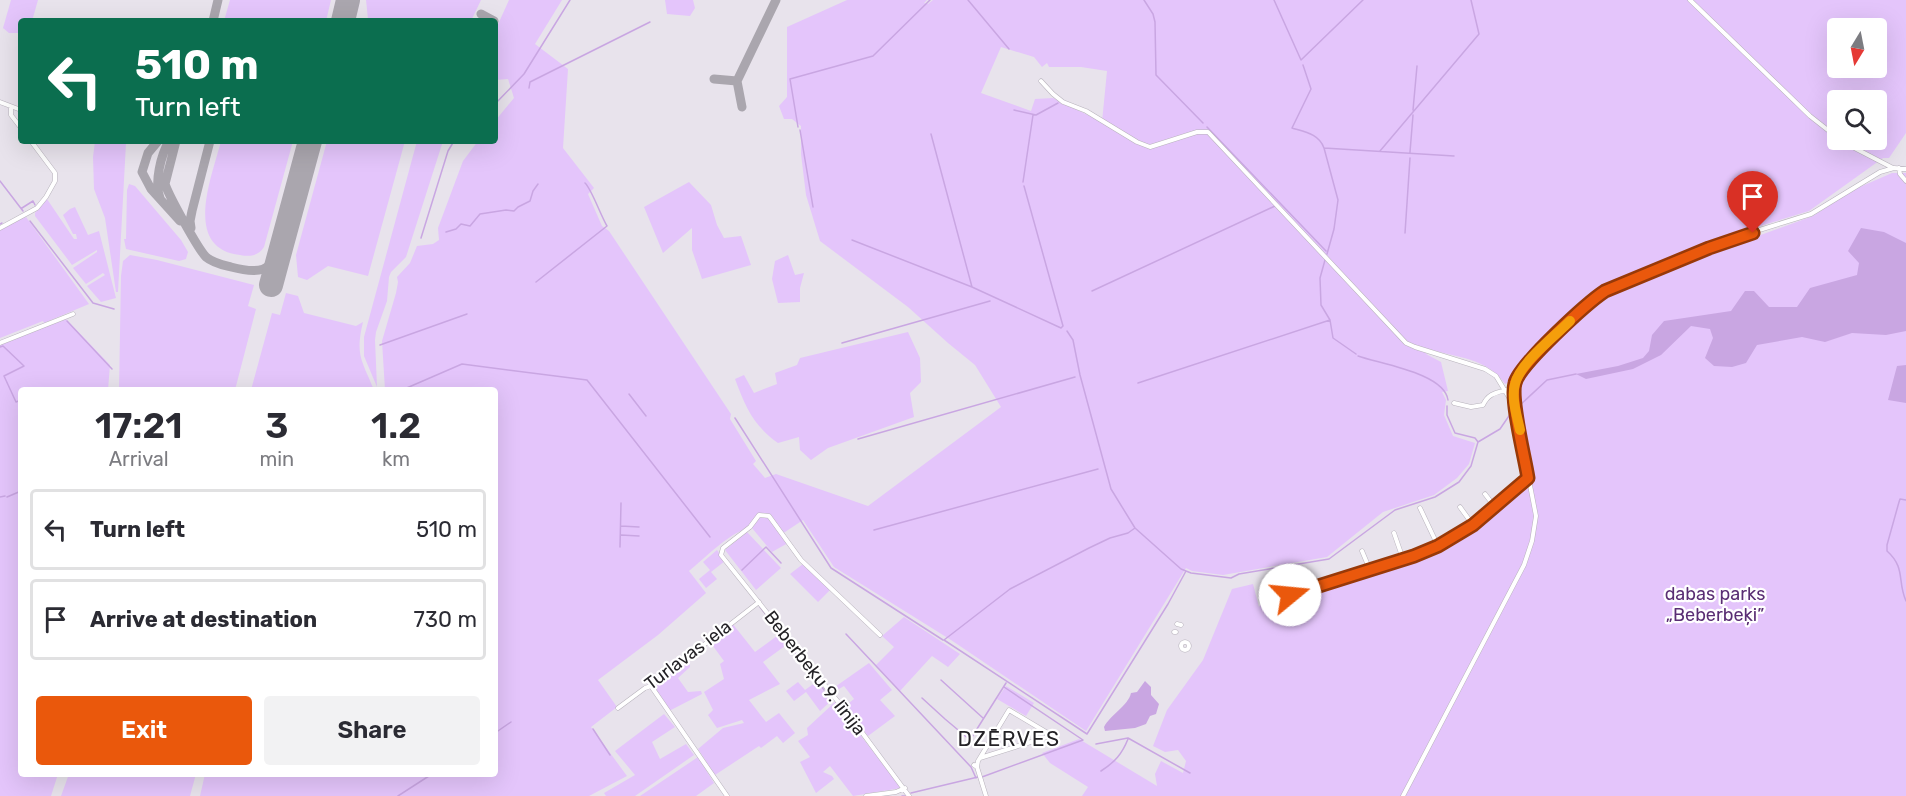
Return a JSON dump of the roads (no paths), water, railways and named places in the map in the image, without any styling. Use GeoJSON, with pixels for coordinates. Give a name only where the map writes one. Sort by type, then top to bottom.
{"type":"FeatureCollection","features":[{"type":"Feature","properties":{"kind":"street"},"geometry":{"type":"LineString","coordinates":[[1690,0],[1827,130]]}},
{"type":"Feature","properties":{"kind":"street"},"geometry":{"type":"LineString","coordinates":[[1041,81],[1063,102],[1086,111],[1149,147],[1197,132],[1208,132],[1407,343],[1485,369],[1496,376],[1515,408]]}},
{"type":"Feature","properties":{"kind":"street"},"geometry":{"type":"LineString","coordinates":[[0,102],[18,109]]}},
{"type":"Feature","properties":{"kind":"street"},"geometry":{"type":"LineString","coordinates":[[11,108],[11,115],[18,124]]}},
{"type":"Feature","properties":{"kind":"street"},"geometry":{"type":"LineString","coordinates":[[0,228],[37,208],[55,181],[55,173],[33,144]]}},
{"type":"Feature","properties":{"kind":"street"},"geometry":{"type":"LineString","coordinates":[[1859,150],[1893,168]]}},
{"type":"Feature","properties":{"kind":"street"},"geometry":{"type":"LineString","coordinates":[[1402,796],[1524,565],[1536,525],[1515,408],[1514,389],[1518,375],[1590,301],[1605,291],[1740,236],[1811,214],[1872,176],[1893,168],[1906,169]]}},
{"type":"Feature","properties":{"kind":"street"},"geometry":{"type":"LineString","coordinates":[[1899,168],[1900,174],[1906,181]]}},
{"type":"Feature","properties":{"kind":"street"},"geometry":{"type":"LineString","coordinates":[[0,343],[73,314]]}},
{"type":"Feature","properties":{"kind":"street"},"geometry":{"type":"LineString","coordinates":[[1454,403],[1471,407],[1483,405],[1491,394],[1506,390]]}},
{"type":"Feature","properties":{"kind":"street"},"geometry":{"type":"LineString","coordinates":[[1290,595],[1438,546],[1473,525],[1528,478]]}},
{"type":"Feature","properties":{"kind":"street"},"geometry":{"type":"LineString","coordinates":[[1485,495],[1495,507]]}},
{"type":"Feature","properties":{"kind":"street"},"geometry":{"type":"LineString","coordinates":[[1460,507],[1473,525]]}},
{"type":"Feature","properties":{"kind":"street"},"geometry":{"type":"LineString","coordinates":[[1420,508],[1438,546]]}},
{"type":"Feature","properties":{"kind":"street","name":"Beberbeķu 9. līnija"},"geometry":{"type":"LineString","coordinates":[[880,635],[801,560],[769,516],[759,514],[750,527],[721,551],[721,555],[909,796]]}},
{"type":"Feature","properties":{"kind":"street"},"geometry":{"type":"LineString","coordinates":[[1394,533],[1403,559]]}},
{"type":"Feature","properties":{"kind":"street"},"geometry":{"type":"LineString","coordinates":[[1362,551],[1370,570]]}},
{"type":"Feature","properties":{"kind":"street","name":"Turlavas iela"},"geometry":{"type":"LineString","coordinates":[[618,708],[651,686],[759,602]]}},
{"type":"Feature","properties":{"kind":"street"},"geometry":{"type":"LineString","coordinates":[[651,686],[727,796]]}},
{"type":"Feature","properties":{"kind":"street"},"geometry":{"type":"LineString","coordinates":[[977,763],[1047,737],[1046,732],[1009,710],[977,763],[986,796]]}},
{"type":"Feature","properties":{"kind":"street"},"geometry":{"type":"LineString","coordinates":[[866,796],[896,792],[905,788]]}},
{"type":"Feature","properties":{"kind":"waterway"},"geometry":{"type":"LineString","coordinates":[[498,101],[524,74],[570,0]]}},
{"type":"Feature","properties":{"kind":"waterway"},"geometry":{"type":"LineString","coordinates":[[798,127],[790,79],[873,56],[930,0]]}},
{"type":"Feature","properties":{"kind":"waterway"},"geometry":{"type":"LineString","coordinates":[[968,0],[1009,49]]}},
{"type":"Feature","properties":{"kind":"waterway"},"geometry":{"type":"LineString","coordinates":[[1144,0],[1155,22],[1156,75],[1203,123]]}},
{"type":"Feature","properties":{"kind":"waterway"},"geometry":{"type":"LineString","coordinates":[[1274,0],[1301,60],[1363,0]]}},
{"type":"Feature","properties":{"kind":"waterway"},"geometry":{"type":"LineString","coordinates":[[1380,151],[1479,34],[1471,0]]}},
{"type":"Feature","properties":{"kind":"waterway"},"geometry":{"type":"LineString","coordinates":[[529,88],[530,82],[650,22]]}},
{"type":"Feature","properties":{"kind":"waterway"},"geometry":{"type":"LineString","coordinates":[[1303,65],[1311,89],[1292,128],[1307,132],[1319,140],[1324,148],[1338,200],[1334,229],[1327,254]]}},
{"type":"Feature","properties":{"kind":"waterway"},"geometry":{"type":"LineString","coordinates":[[1413,110],[1417,66]]}},
{"type":"Feature","properties":{"kind":"waterway"},"geometry":{"type":"LineString","coordinates":[[1014,110],[1036,115],[1058,103]]}},
{"type":"Feature","properties":{"kind":"waterway"},"geometry":{"type":"LineString","coordinates":[[1023,182],[1033,115]]}},
{"type":"Feature","properties":{"kind":"waterway"},"geometry":{"type":"LineString","coordinates":[[1410,152],[1413,115]]}},
{"type":"Feature","properties":{"kind":"waterway"},"geometry":{"type":"LineString","coordinates":[[1207,127],[1326,251]]}},
{"type":"Feature","properties":{"kind":"waterway"},"geometry":{"type":"LineString","coordinates":[[800,130],[813,207]]}},
{"type":"Feature","properties":{"kind":"waterway"},"geometry":{"type":"LineString","coordinates":[[931,134],[972,287]]}},
{"type":"Feature","properties":{"kind":"waterway"},"geometry":{"type":"LineString","coordinates":[[421,238],[452,144]]}},
{"type":"Feature","properties":{"kind":"waterway"},"geometry":{"type":"LineString","coordinates":[[1324,148],[1454,156]]}},
{"type":"Feature","properties":{"kind":"waterway"},"geometry":{"type":"LineString","coordinates":[[1405,233],[1410,158]]}},
{"type":"Feature","properties":{"kind":"waterway"},"geometry":{"type":"LineString","coordinates":[[0,181],[23,211]]}},
{"type":"Feature","properties":{"kind":"waterway"},"geometry":{"type":"LineString","coordinates":[[536,282],[607,226],[585,183]]}},
{"type":"Feature","properties":{"kind":"waterway"},"geometry":{"type":"LineString","coordinates":[[446,232],[456,229],[461,224],[470,226],[480,214],[514,211],[530,201],[538,184]]}},
{"type":"Feature","properties":{"kind":"waterway"},"geometry":{"type":"LineString","coordinates":[[852,240],[972,287],[1061,328],[1063,326],[1024,186]]}},
{"type":"Feature","properties":{"kind":"waterway"},"geometry":{"type":"LineString","coordinates":[[22,208],[33,201],[35,205]]}},
{"type":"Feature","properties":{"kind":"waterway"},"geometry":{"type":"LineString","coordinates":[[1092,291],[1275,206]]}},
{"type":"Feature","properties":{"kind":"waterway"},"geometry":{"type":"LineString","coordinates":[[30,221],[93,303],[114,309]]}},
{"type":"Feature","properties":{"kind":"waterway"},"geometry":{"type":"LineString","coordinates":[[1325,260],[1320,278],[1321,305],[1330,320],[1333,338],[1356,354]]}},
{"type":"Feature","properties":{"kind":"waterway"},"geometry":{"type":"LineString","coordinates":[[842,343],[990,301]]}},
{"type":"Feature","properties":{"kind":"waterway"},"geometry":{"type":"LineString","coordinates":[[380,345],[467,314]]}},
{"type":"Feature","properties":{"kind":"waterway"},"geometry":{"type":"LineString","coordinates":[[1138,383],[1330,320]]}},
{"type":"Feature","properties":{"kind":"waterway"},"geometry":{"type":"LineString","coordinates":[[67,321],[112,369]]}},
{"type":"Feature","properties":{"kind":"waterway"},"geometry":{"type":"LineString","coordinates":[[1067,331],[1073,340],[1080,375],[1111,489],[1135,528],[1181,569],[1191,573],[1231,578],[1239,574],[1329,559],[1395,510],[1435,497],[1459,482],[1471,466],[1478,442],[1500,429],[1513,410]]}},
{"type":"Feature","properties":{"kind":"waterway"},"geometry":{"type":"LineString","coordinates":[[0,347],[3,346],[24,366],[4,376],[16,402],[18,401]]}},
{"type":"Feature","properties":{"kind":"waterway"},"geometry":{"type":"LineString","coordinates":[[1358,356],[1424,376],[1444,391],[1448,400]]}},
{"type":"Feature","properties":{"kind":"waterway"},"geometry":{"type":"LineString","coordinates":[[409,387],[462,364],[587,380],[710,537]]}},
{"type":"Feature","properties":{"kind":"waterway"},"geometry":{"type":"LineString","coordinates":[[1519,406],[1547,380],[1576,374]]}},
{"type":"Feature","properties":{"kind":"waterway"},"geometry":{"type":"LineString","coordinates":[[858,439],[1075,377]]}},
{"type":"Feature","properties":{"kind":"waterway"},"geometry":{"type":"LineString","coordinates":[[629,394],[646,416]]}},
{"type":"Feature","properties":{"kind":"waterway"},"geometry":{"type":"LineString","coordinates":[[1447,406],[1447,415],[1455,433],[1475,438],[1478,442]]}},
{"type":"Feature","properties":{"kind":"waterway"},"geometry":{"type":"LineString","coordinates":[[735,418],[831,568],[943,640]]}},
{"type":"Feature","properties":{"kind":"waterway"},"geometry":{"type":"LineString","coordinates":[[874,530],[1098,469]]}},
{"type":"Feature","properties":{"kind":"waterway"},"geometry":{"type":"LineString","coordinates":[[7,497],[18,492]]}},
{"type":"Feature","properties":{"kind":"waterway"},"geometry":{"type":"LineString","coordinates":[[0,497],[5,496]]}},
{"type":"Feature","properties":{"kind":"waterway"},"geometry":{"type":"LineString","coordinates":[[1906,500],[1900,499],[1887,545],[1887,551],[1897,563],[1906,601]]}},
{"type":"Feature","properties":{"kind":"waterway"},"geometry":{"type":"LineString","coordinates":[[620,547],[621,503]]}},
{"type":"Feature","properties":{"kind":"waterway"},"geometry":{"type":"LineString","coordinates":[[621,526],[639,527]]}},
{"type":"Feature","properties":{"kind":"waterway"},"geometry":{"type":"LineString","coordinates":[[1135,528],[1089,548],[1010,589],[944,640],[1087,734],[1186,571]]}},
{"type":"Feature","properties":{"kind":"waterway"},"geometry":{"type":"LineString","coordinates":[[621,535],[639,536]]}},
{"type":"Feature","properties":{"kind":"waterway"},"geometry":{"type":"LineString","coordinates":[[742,570],[766,547],[781,563]]}},
{"type":"Feature","properties":{"kind":"waterway"},"geometry":{"type":"LineString","coordinates":[[760,607],[824,690]]}},
{"type":"Feature","properties":{"kind":"waterway"},"geometry":{"type":"LineString","coordinates":[[846,634],[971,767],[976,778]]}},
{"type":"Feature","properties":{"kind":"waterway"},"geometry":{"type":"LineString","coordinates":[[941,680],[983,718]]}},
{"type":"Feature","properties":{"kind":"waterway"},"geometry":{"type":"LineString","coordinates":[[922,698],[970,740],[1006,683]]}},
{"type":"Feature","properties":{"kind":"waterway"},"geometry":{"type":"LineString","coordinates":[[1004,687],[1083,740]]}},
{"type":"Feature","properties":{"kind":"waterway"},"geometry":{"type":"LineString","coordinates":[[498,731],[511,722]]}},
{"type":"Feature","properties":{"kind":"waterway"},"geometry":{"type":"LineString","coordinates":[[593,729],[610,755]]}},
{"type":"Feature","properties":{"kind":"waterway"},"geometry":{"type":"LineString","coordinates":[[1096,744],[1128,738],[1190,773]]}},
{"type":"Feature","properties":{"kind":"waterway"},"geometry":{"type":"LineString","coordinates":[[1101,771],[1118,757],[1128,739]]}},
{"type":"Feature","properties":{"kind":"waterway"},"geometry":{"type":"LineString","coordinates":[[982,777],[1083,740]]}},
{"type":"Feature","properties":{"kind":"waterway"},"geometry":{"type":"LineString","coordinates":[[398,796],[427,777]]}},
{"type":"Feature","properties":{"kind":"waterway"},"geometry":{"type":"LineString","coordinates":[[911,793],[978,777]]}},
{"type":"Feature","properties":{"kind":"district","name":"DZĒRVES"},"geometry":{"type":"Point","coordinates":[1009,738]}},
{"type":"Feature","properties":{"kind":"park label","name":"dabas parks „Beberbeķi”"},"geometry":{"type":"Point","coordinates":[1715,604]}}]}
